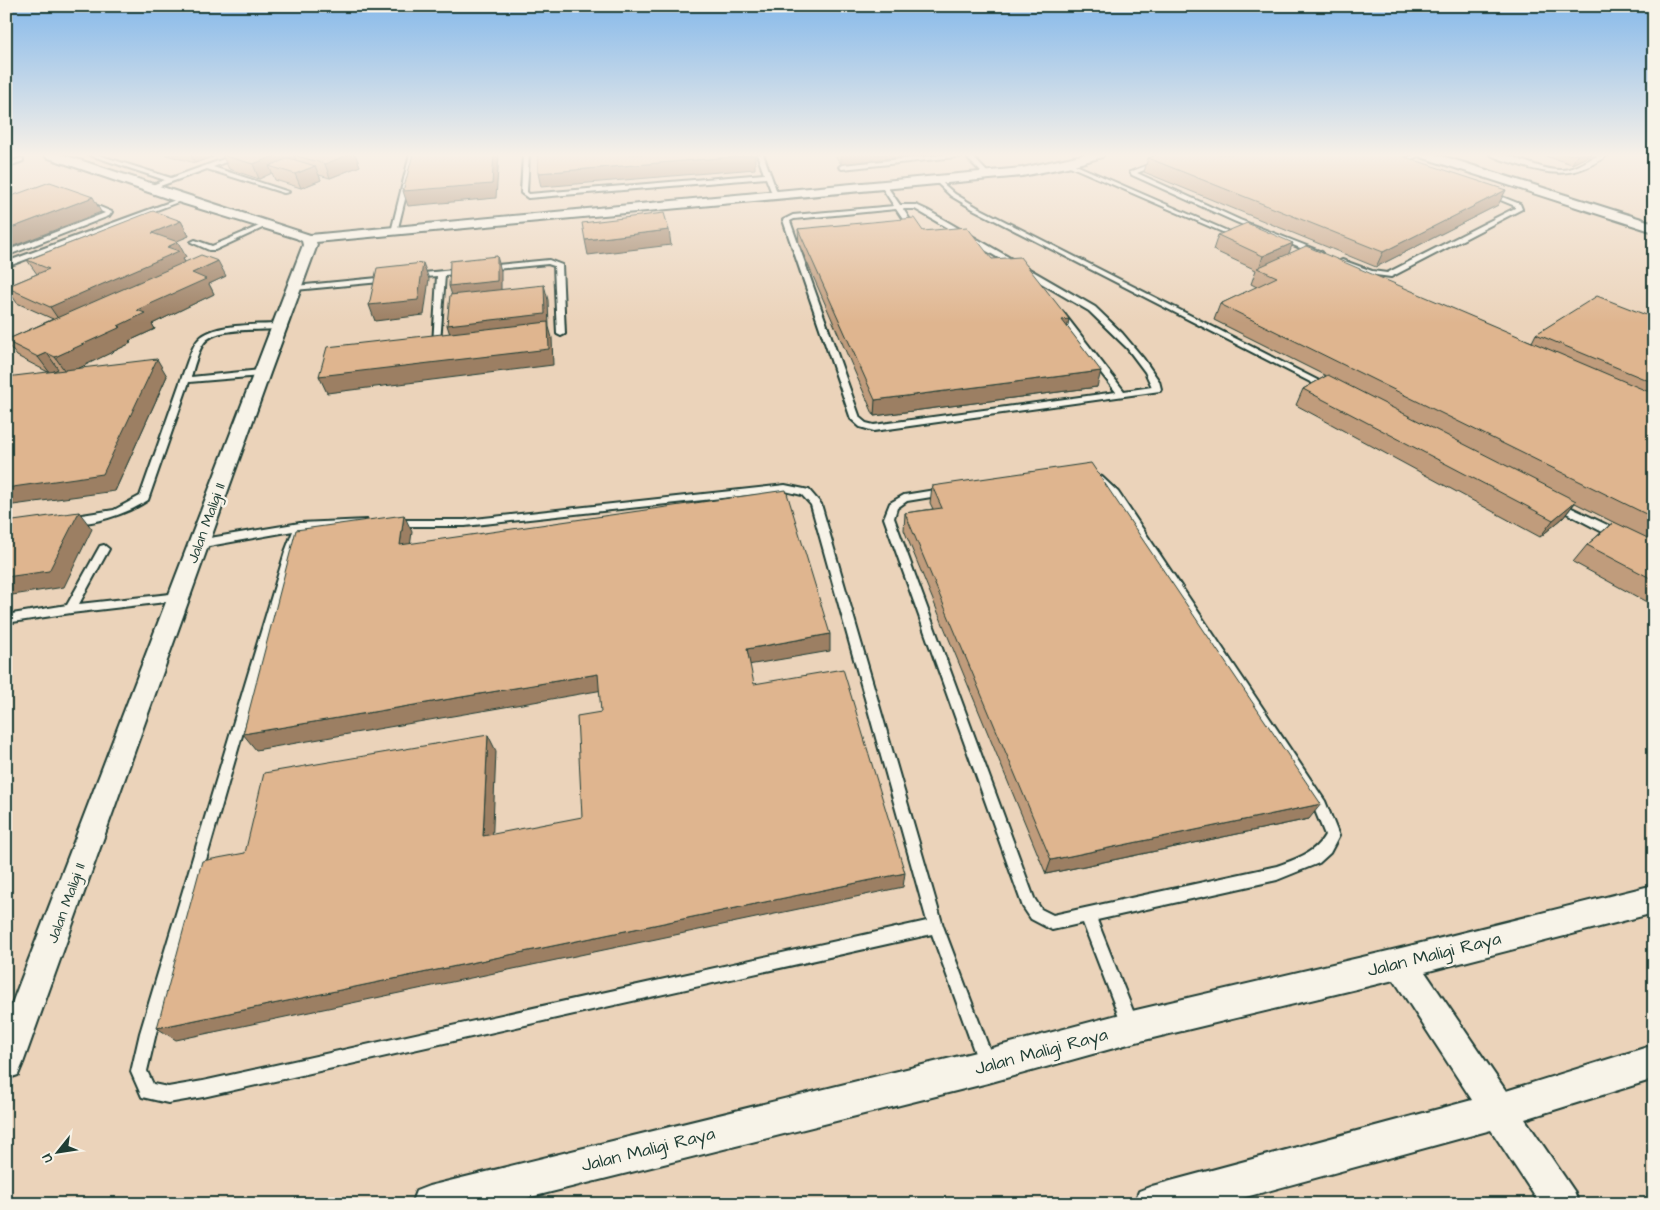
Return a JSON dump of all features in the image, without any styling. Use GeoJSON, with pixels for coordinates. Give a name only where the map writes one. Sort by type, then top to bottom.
{"type":"FeatureCollection","features":[{"type":"Feature","properties":{"kind":"street"},"geometry":{"type":"LineString","coordinates":[[222,210],[302,235],[308,239],[616,210]]}},
{"type":"Feature","properties":{"kind":"street"},"geometry":{"type":"LineString","coordinates":[[1600,210],[1654,228]]}},
{"type":"Feature","properties":{"kind":"street","name":"Jalan Maligi II"},"geometry":{"type":"LineString","coordinates":[[6,1063],[261,373],[296,288],[310,245],[308,239]]}},
{"type":"Feature","properties":{"kind":"street","name":"Jalan Maligi Raya"},"geometry":{"type":"LineString","coordinates":[[429,1204],[988,1066],[1132,1027],[1401,963],[1654,899]]}},
{"type":"Feature","properties":{"kind":"street"},"geometry":{"type":"LineString","coordinates":[[1401,963],[1561,1204]]}},
{"type":"Feature","properties":{"kind":"street"},"geometry":{"type":"LineString","coordinates":[[1152,1204],[1500,1110],[1654,1062]]}},
{"type":"Feature","properties":{"kind":"lane"},"geometry":{"type":"LineString","coordinates":[[6,254],[107,215],[109,212],[105,210]]}},
{"type":"Feature","properties":{"kind":"lane"},"geometry":{"type":"LineString","coordinates":[[6,266],[153,210]]}},
{"type":"Feature","properties":{"kind":"lane"},"geometry":{"type":"LineString","coordinates":[[394,232],[399,210]]}},
{"type":"Feature","properties":{"kind":"lane"},"geometry":{"type":"LineString","coordinates":[[865,210],[791,218],[786,222],[797,240],[856,420],[863,425],[874,428],[1154,390],[1158,387],[1151,373],[1103,317],[924,210]]}},
{"type":"Feature","properties":{"kind":"lane"},"geometry":{"type":"LineString","coordinates":[[901,210],[913,229],[904,230]]}},
{"type":"Feature","properties":{"kind":"lane"},"geometry":{"type":"LineString","coordinates":[[980,210],[1336,392]]}},
{"type":"Feature","properties":{"kind":"lane"},"geometry":{"type":"LineString","coordinates":[[1177,210],[1229,233]]}},
{"type":"Feature","properties":{"kind":"lane"},"geometry":{"type":"LineString","coordinates":[[1215,210],[1325,255]]}},
{"type":"Feature","properties":{"kind":"lane"},"geometry":{"type":"LineString","coordinates":[[1334,259],[1368,272],[1388,275],[1516,210]]}},
{"type":"Feature","properties":{"kind":"lane"},"geometry":{"type":"LineString","coordinates":[[194,242],[212,248],[268,224]]}},
{"type":"Feature","properties":{"kind":"lane"},"geometry":{"type":"LineString","coordinates":[[481,269],[549,262],[558,265],[562,334]]}},
{"type":"Feature","properties":{"kind":"lane"},"geometry":{"type":"LineString","coordinates":[[402,277],[471,270]]}},
{"type":"Feature","properties":{"kind":"lane"},"geometry":{"type":"LineString","coordinates":[[436,343],[441,273]]}},
{"type":"Feature","properties":{"kind":"lane"},"geometry":{"type":"LineString","coordinates":[[1028,273],[1040,288]]}},
{"type":"Feature","properties":{"kind":"lane"},"geometry":{"type":"LineString","coordinates":[[296,288],[393,278]]}},
{"type":"Feature","properties":{"kind":"lane"},"geometry":{"type":"LineString","coordinates":[[1052,304],[1122,394]]}},
{"type":"Feature","properties":{"kind":"lane"},"geometry":{"type":"LineString","coordinates":[[56,521],[115,515],[133,507],[144,498],[185,380],[202,339],[209,335],[229,330],[279,326]]}},
{"type":"Feature","properties":{"kind":"lane"},"geometry":{"type":"LineString","coordinates":[[185,380],[261,373]]}},
{"type":"Feature","properties":{"kind":"lane"},"geometry":{"type":"LineString","coordinates":[[1079,472],[1093,475],[1106,482],[1320,805],[1332,836],[1325,848],[1314,858],[1277,873],[1088,916],[1052,924],[1036,914],[1028,902],[889,518],[891,508],[895,503],[904,498],[1052,474],[1079,472]]}},
{"type":"Feature","properties":{"kind":"lane"},"geometry":{"type":"LineString","coordinates":[[198,544],[300,526],[350,522],[465,523],[785,488],[805,492],[816,504],[936,926],[988,1066]]}},
{"type":"Feature","properties":{"kind":"lane"},"geometry":{"type":"LineString","coordinates":[[1548,500],[1627,540]]}},
{"type":"Feature","properties":{"kind":"lane"},"geometry":{"type":"LineString","coordinates":[[300,526],[290,552],[148,1033],[140,1072],[148,1091],[168,1095],[203,1089],[936,926]]}},
{"type":"Feature","properties":{"kind":"lane"},"geometry":{"type":"LineString","coordinates":[[71,609],[104,549]]}},
{"type":"Feature","properties":{"kind":"lane"},"geometry":{"type":"LineString","coordinates":[[6,619],[71,609],[179,598]]}},
{"type":"Feature","properties":{"kind":"lane"},"geometry":{"type":"LineString","coordinates":[[1088,916],[1132,1027]]}},
{"type":"Feature","properties":{"kind":"shaded area"},"geometry":{"type":"Polygon","coordinates":[[[6,210],[1654,210],[1654,1204],[6,1204],[6,210]]]}},
{"type":"Feature","properties":{"kind":"building"},"geometry":{"type":"Polygon","coordinates":[[[6,210],[57,210],[6,230],[6,210]]]}},
{"type":"Feature","properties":{"kind":"building"},"geometry":{"type":"Polygon","coordinates":[[[1279,210],[1465,210],[1383,252],[1279,210]]]}},
{"type":"Feature","properties":{"kind":"building"},"geometry":{"type":"Polygon","coordinates":[[[153,211],[181,221],[152,233],[178,242],[167,247],[179,251],[50,307],[6,287],[49,269],[27,260],[153,211]]]}},
{"type":"Feature","properties":{"kind":"building"},"geometry":{"type":"Polygon","coordinates":[[[664,213],[669,230],[585,240],[582,223],[664,213]]]}},
{"type":"Feature","properties":{"kind":"building"},"geometry":{"type":"Polygon","coordinates":[[[914,218],[923,231],[967,227],[992,259],[1020,257],[1069,319],[1062,320],[1101,371],[875,400],[798,229],[914,218]]]}},
{"type":"Feature","properties":{"kind":"building"},"geometry":{"type":"Polygon","coordinates":[[[1247,223],[1293,243],[1263,256],[1218,235],[1247,223]]]}},
{"type":"Feature","properties":{"kind":"building"},"geometry":{"type":"Polygon","coordinates":[[[1306,246],[1654,394],[1654,518],[1220,304],[1277,277],[1257,268],[1306,246]]]}},
{"type":"Feature","properties":{"kind":"building"},"geometry":{"type":"Polygon","coordinates":[[[201,255],[218,261],[192,273],[206,279],[137,310],[145,313],[118,326],[121,327],[55,357],[47,353],[38,357],[6,341],[6,340],[201,255]]]}},
{"type":"Feature","properties":{"kind":"building"},"geometry":{"type":"Polygon","coordinates":[[[497,256],[497,281],[449,286],[450,261],[497,256]]]}},
{"type":"Feature","properties":{"kind":"building"},"geometry":{"type":"Polygon","coordinates":[[[423,263],[418,300],[369,305],[377,268],[423,263]]]}},
{"type":"Feature","properties":{"kind":"building"},"geometry":{"type":"Polygon","coordinates":[[[544,285],[545,314],[447,325],[450,295],[544,285]]]}},
{"type":"Feature","properties":{"kind":"building"},"geometry":{"type":"Polygon","coordinates":[[[1597,296],[1654,318],[1654,383],[1536,334],[1597,296]]]}},
{"type":"Feature","properties":{"kind":"building"},"geometry":{"type":"Polygon","coordinates":[[[548,322],[549,349],[319,376],[327,347],[548,322]]]}},
{"type":"Feature","properties":{"kind":"building"},"geometry":{"type":"Polygon","coordinates":[[[157,359],[103,474],[6,488],[6,377],[157,359]]]}},
{"type":"Feature","properties":{"kind":"building"},"geometry":{"type":"Polygon","coordinates":[[[1328,375],[1576,501],[1553,520],[1303,389],[1328,375]]]}},
{"type":"Feature","properties":{"kind":"building"},"geometry":{"type":"Polygon","coordinates":[[[1091,463],[1321,804],[1051,860],[905,513],[942,508],[932,486],[1091,463]]]}},
{"type":"Feature","properties":{"kind":"building"},"geometry":{"type":"Polygon","coordinates":[[[786,490],[830,634],[747,649],[754,684],[843,669],[905,873],[157,1028],[202,861],[245,853],[264,773],[488,735],[483,836],[582,817],[577,716],[601,712],[598,674],[243,734],[296,530],[404,515],[400,545],[786,490]]]}},
{"type":"Feature","properties":{"kind":"building"},"geometry":{"type":"Polygon","coordinates":[[[79,512],[49,571],[6,577],[6,522],[79,512]]]}},
{"type":"Feature","properties":{"kind":"building"},"geometry":{"type":"Polygon","coordinates":[[[1614,522],[1654,541],[1654,580],[1587,545],[1614,522]]]}}]}
